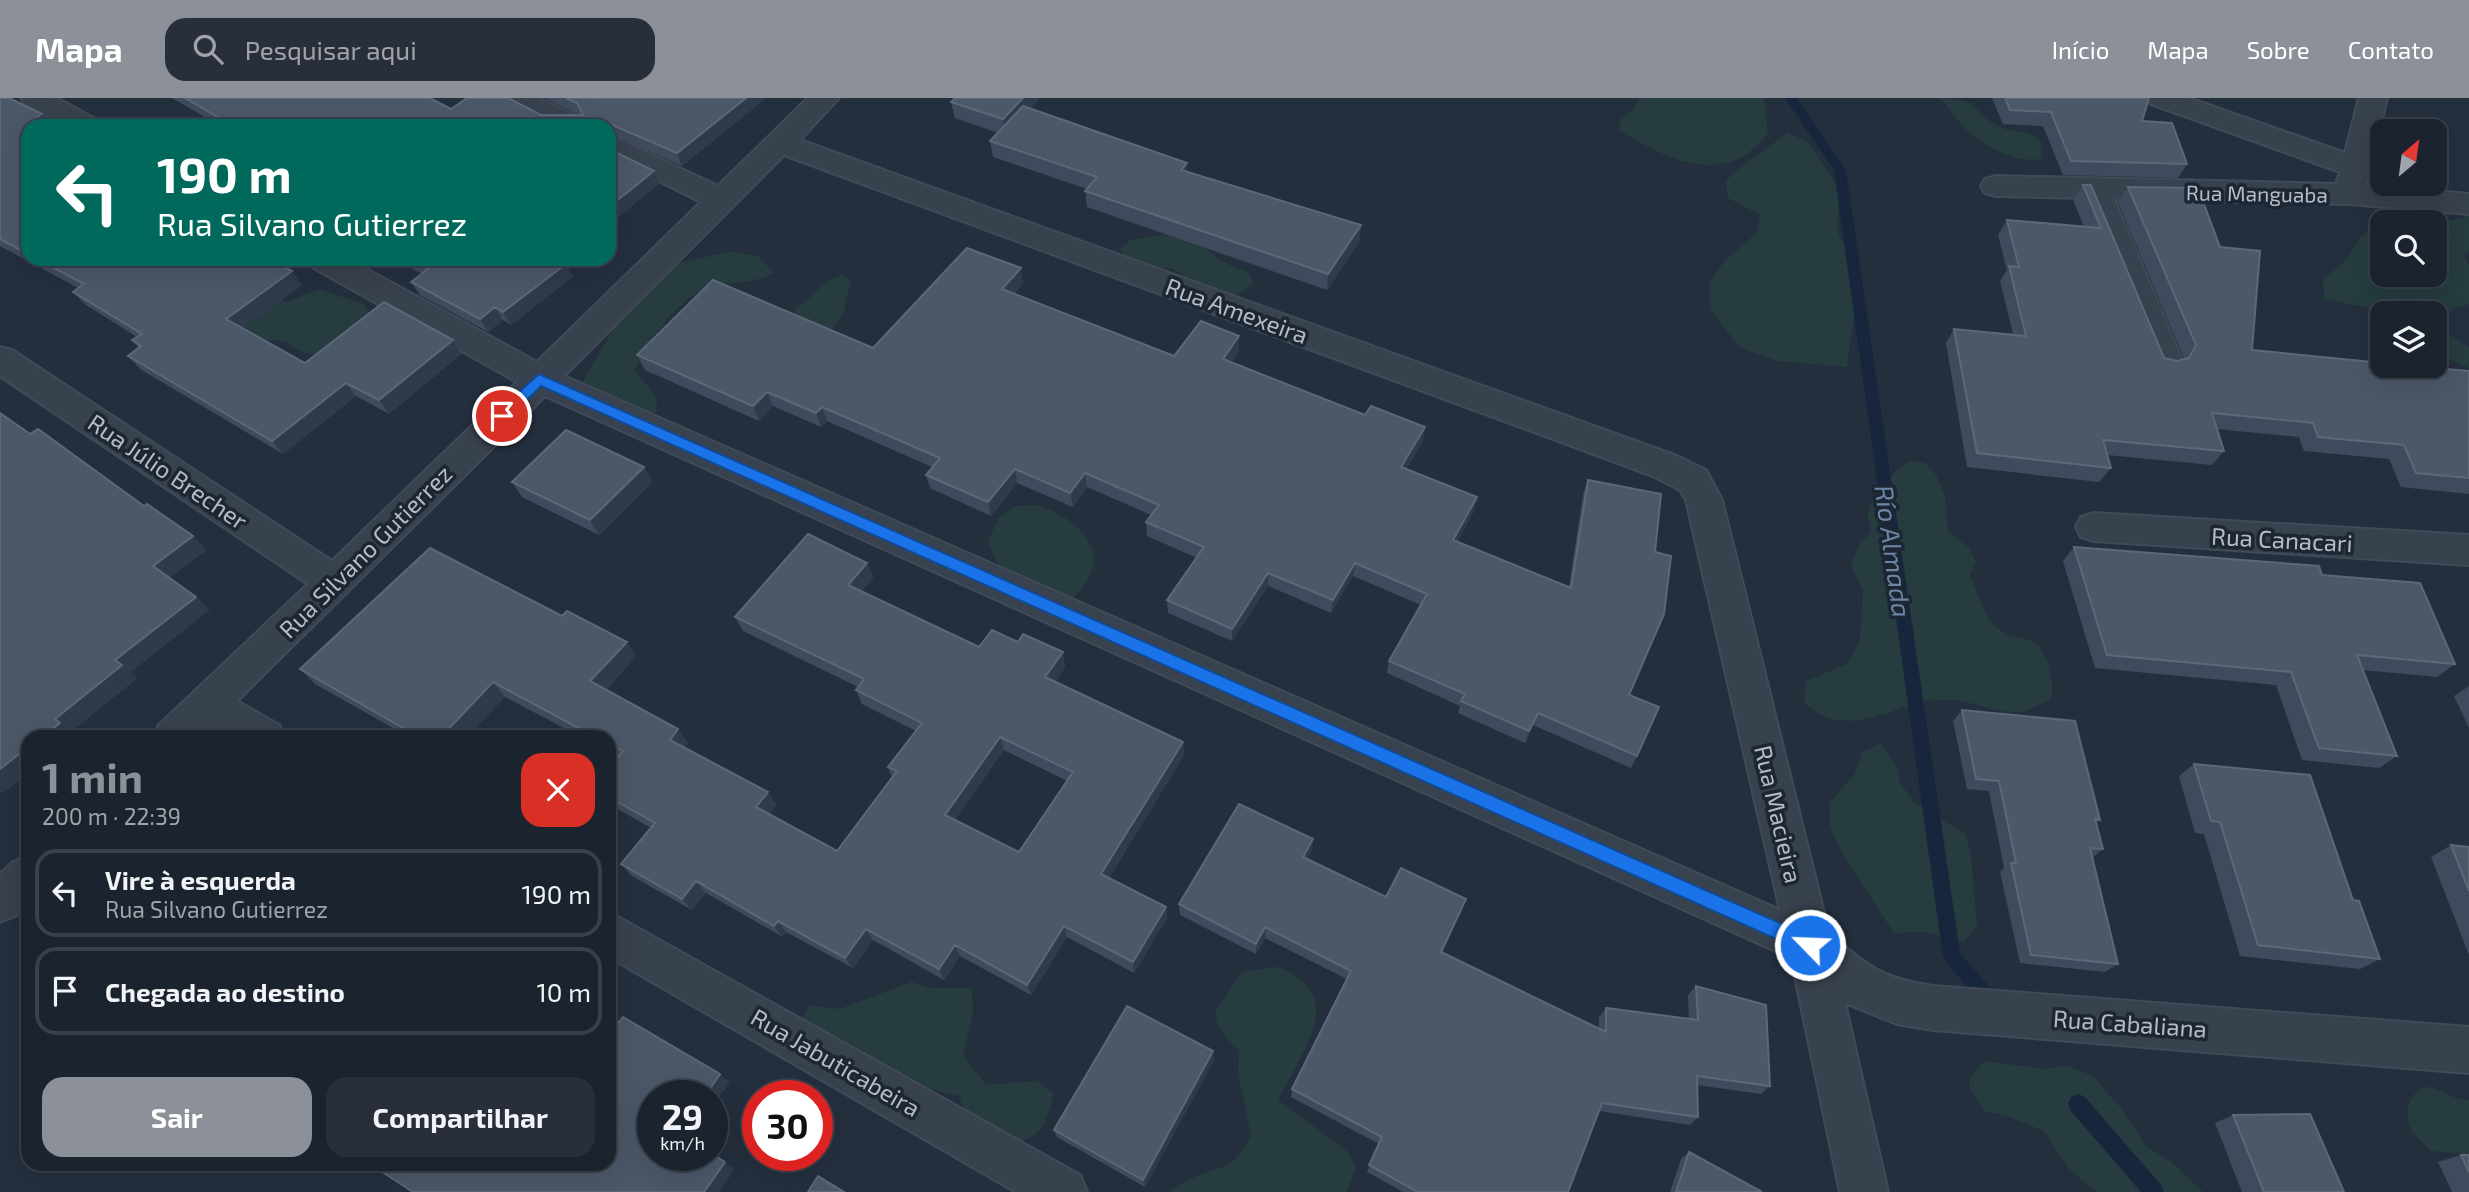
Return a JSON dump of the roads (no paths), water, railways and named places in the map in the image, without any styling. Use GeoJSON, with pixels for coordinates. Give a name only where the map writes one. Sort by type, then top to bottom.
{"type":"FeatureCollection","features":[{"type":"Feature","properties":{"kind":"street"},"geometry":{"type":"LineString","coordinates":[[34,98],[72,119]]}},
{"type":"Feature","properties":{"kind":"street"},"geometry":{"type":"LineString","coordinates":[[516,98],[558,119]]}},
{"type":"Feature","properties":{"kind":"street","name":"Rua Silvano Gutierrez"},"geometry":{"type":"LineString","coordinates":[[180,730],[335,582],[825,98]]}},
{"type":"Feature","properties":{"kind":"street","name":"Rua Manguaba"},"geometry":{"type":"LineString","coordinates":[[2161,98],[2352,181],[2469,204]]}},
{"type":"Feature","properties":{"kind":"street"},"geometry":{"type":"LineString","coordinates":[[2352,181],[2373,98]]}},
{"type":"Feature","properties":{"kind":"street","name":"Rua Amexeira"},"geometry":{"type":"LineString","coordinates":[[780,143],[1665,466],[1693,480]]}},
{"type":"Feature","properties":{"kind":"street"},"geometry":{"type":"LineString","coordinates":[[616,148],[721,200]]}},
{"type":"Feature","properties":{"kind":"street","name":"Rua Manguaba"},"geometry":{"type":"LineString","coordinates":[[1996,186],[2095,190],[2352,181]]}},
{"type":"Feature","properties":{"kind":"street"},"geometry":{"type":"LineString","coordinates":[[2095,190],[2165,361]]}},
{"type":"Feature","properties":{"kind":"street","name":"Rua Cabaliana"},"geometry":{"type":"LineString","coordinates":[[336,266],[539,379],[1810,945],[1860,987],[1897,1002],[1933,1008],[2469,1050]]}},
{"type":"Feature","properties":{"kind":"street","name":"Rua Júlio Brecher"},"geometry":{"type":"LineString","coordinates":[[0,359],[335,582]]}},
{"type":"Feature","properties":{"kind":"street","name":"Rua Macieira"},"geometry":{"type":"LineString","coordinates":[[1693,480],[1704,500],[1810,945],[1864,1192]]}},
{"type":"Feature","properties":{"kind":"street","name":"Rua Canacari"},"geometry":{"type":"LineString","coordinates":[[2094,527],[2469,550]]}},
{"type":"Feature","properties":{"kind":"street"},"geometry":{"type":"LineString","coordinates":[[208,704],[253,730]]}},
{"type":"Feature","properties":{"kind":"street","name":"Rua Jabuticabeira"},"geometry":{"type":"LineString","coordinates":[[616,937],[1063,1192]]}},
{"type":"Feature","properties":{"kind":"waterway","name":"Río Almada"},"geometry":{"type":"LineString","coordinates":[[1791,98],[1840,170],[1952,957],[1992,1004]]}},
{"type":"Feature","properties":{"kind":"waterway","name":"Río Almada"},"geometry":{"type":"LineString","coordinates":[[2078,1104],[2154,1192]]}}]}
